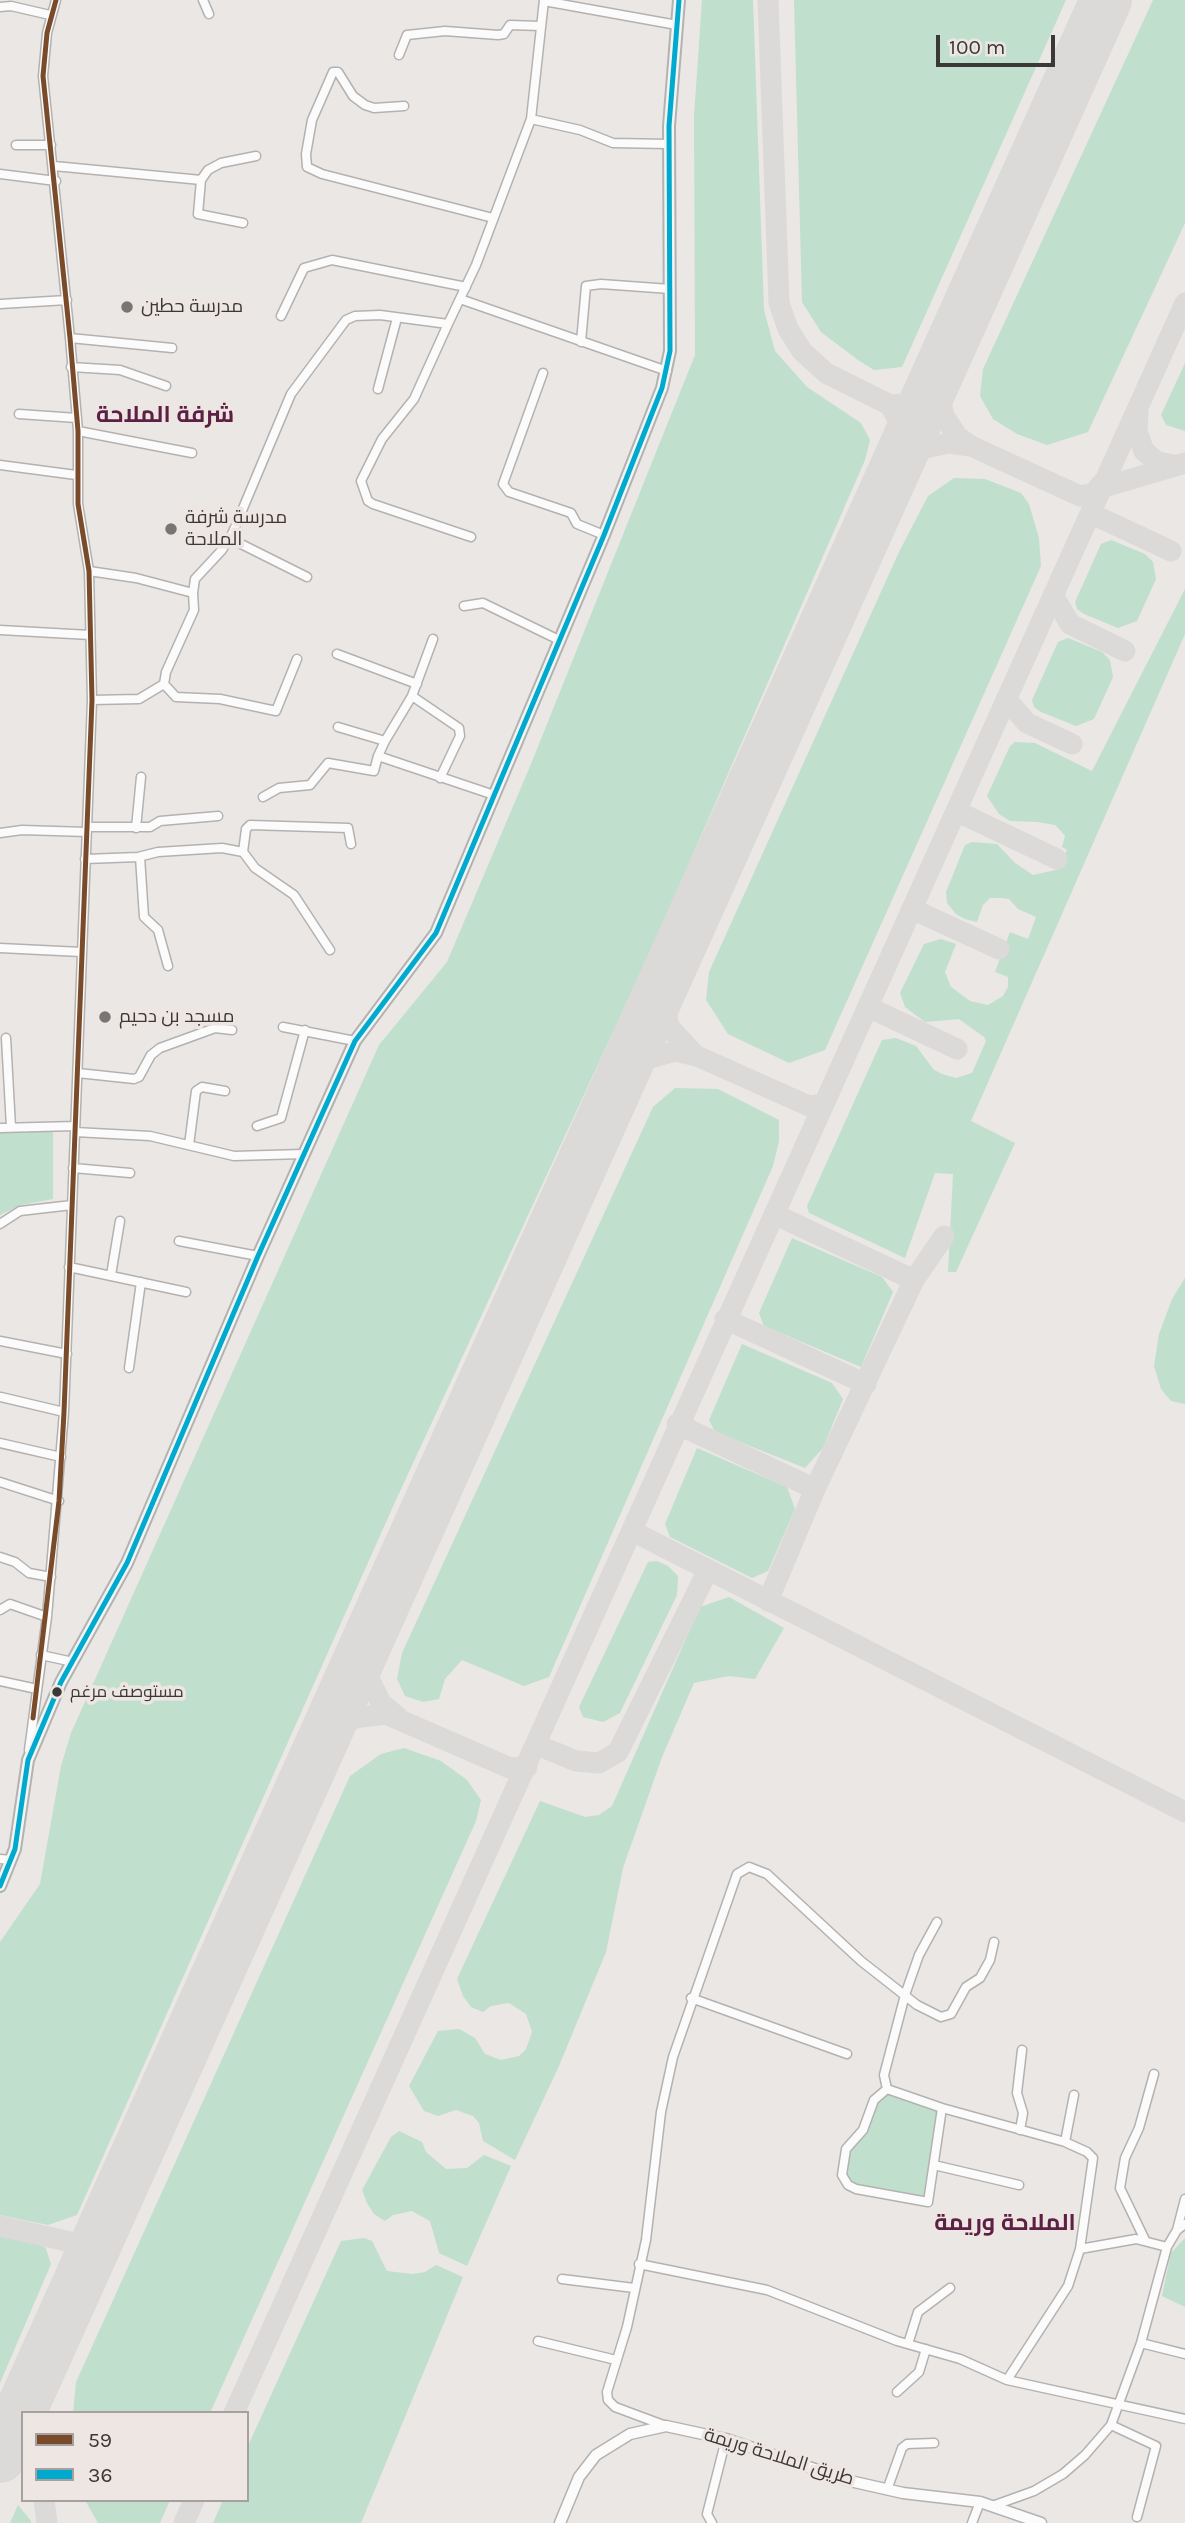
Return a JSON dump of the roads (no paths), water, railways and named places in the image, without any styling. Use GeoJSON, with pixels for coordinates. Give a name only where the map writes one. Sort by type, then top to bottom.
{"type":"FeatureCollection","features":[{"type":"Feature","properties":{"kind":"main road"},"geometry":{"type":"LineString","coordinates":[[0,1886],[5,1859],[19,1828],[28,1760],[74,1662],[127,1563],[258,1256],[355,1041],[431,944],[604,535],[667,371],[670,351],[669,144],[679,0]]}},
{"type":"Feature","properties":{"kind":"street"},"geometry":{"type":"LineString","coordinates":[[28,1760],[59,1501],[92,700],[89,571],[76,475],[77,418],[56,181],[43,76],[50,15],[56,0]]}},
{"type":"Feature","properties":{"kind":"street"},"geometry":{"type":"LineString","coordinates":[[203,0],[209,14]]}},
{"type":"Feature","properties":{"kind":"street"},"geometry":{"type":"LineString","coordinates":[[471,537],[373,504],[361,481],[382,439],[414,399],[466,287],[531,119],[544,1],[677,25]]}},
{"type":"Feature","properties":{"kind":"street"},"geometry":{"type":"LineString","coordinates":[[0,7],[11,6],[50,15]]}},
{"type":"Feature","properties":{"kind":"street"},"geometry":{"type":"LineString","coordinates":[[399,55],[407,35],[444,31],[498,35],[504,34],[510,26],[540,26]]}},
{"type":"Feature","properties":{"kind":"street"},"geometry":{"type":"LineString","coordinates":[[404,106],[374,108],[365,105],[353,96],[338,72],[333,72],[310,128],[307,167],[322,174],[493,218]]}},
{"type":"Feature","properties":{"kind":"street"},"geometry":{"type":"LineString","coordinates":[[531,119],[580,130],[612,143],[669,144]]}},
{"type":"Feature","properties":{"kind":"street"},"geometry":{"type":"LineString","coordinates":[[16,145],[51,145]]}},
{"type":"Feature","properties":{"kind":"street"},"geometry":{"type":"LineString","coordinates":[[243,223],[198,214],[201,180],[208,170],[221,163],[256,156]]}},
{"type":"Feature","properties":{"kind":"street"},"geometry":{"type":"LineString","coordinates":[[54,166],[201,180]]}},
{"type":"Feature","properties":{"kind":"street"},"geometry":{"type":"LineString","coordinates":[[0,174],[56,181]]}},
{"type":"Feature","properties":{"kind":"street"},"geometry":{"type":"LineString","coordinates":[[281,316],[304,268],[332,260],[466,287]]}},
{"type":"Feature","properties":{"kind":"street"},"geometry":{"type":"LineString","coordinates":[[581,342],[586,286],[601,284],[670,289]]}},
{"type":"Feature","properties":{"kind":"street"},"geometry":{"type":"LineString","coordinates":[[460,299],[667,371]]}},
{"type":"Feature","properties":{"kind":"street"},"geometry":{"type":"LineString","coordinates":[[0,304],[67,300]]}},
{"type":"Feature","properties":{"kind":"street"},"geometry":{"type":"LineString","coordinates":[[92,700],[139,699],[164,684],[166,672],[194,610],[195,579],[229,538],[268,456],[288,401],[346,320],[369,315],[448,324]]}},
{"type":"Feature","properties":{"kind":"street"},"geometry":{"type":"LineString","coordinates":[[378,389],[397,317]]}},
{"type":"Feature","properties":{"kind":"street"},"geometry":{"type":"LineString","coordinates":[[70,338],[172,348]]}},
{"type":"Feature","properties":{"kind":"street"},"geometry":{"type":"LineString","coordinates":[[71,367],[120,370],[166,386]]}},
{"type":"Feature","properties":{"kind":"street"},"geometry":{"type":"LineString","coordinates":[[543,373],[503,484],[509,492],[571,513],[578,524],[604,535]]}},
{"type":"Feature","properties":{"kind":"street"},"geometry":{"type":"LineString","coordinates":[[19,414],[77,418]]}},
{"type":"Feature","properties":{"kind":"street"},"geometry":{"type":"LineString","coordinates":[[78,431],[192,453]]}},
{"type":"Feature","properties":{"kind":"street"},"geometry":{"type":"LineString","coordinates":[[0,465],[76,475]]}},
{"type":"Feature","properties":{"kind":"street"},"geometry":{"type":"LineString","coordinates":[[229,538],[307,577]]}},
{"type":"Feature","properties":{"kind":"street"},"geometry":{"type":"LineString","coordinates":[[89,571],[193,593]]}},
{"type":"Feature","properties":{"kind":"street"},"geometry":{"type":"LineString","coordinates":[[464,606],[483,603],[559,640]]}},
{"type":"Feature","properties":{"kind":"street"},"geometry":{"type":"LineString","coordinates":[[0,630],[90,635]]}},
{"type":"Feature","properties":{"kind":"street"},"geometry":{"type":"LineString","coordinates":[[263,797],[279,788],[310,785],[328,763],[374,771],[385,741],[412,696],[433,639]]}},
{"type":"Feature","properties":{"kind":"street"},"geometry":{"type":"LineString","coordinates":[[337,654],[417,684]]}},
{"type":"Feature","properties":{"kind":"street"},"geometry":{"type":"LineString","coordinates":[[164,684],[176,697],[220,699],[275,711],[297,659]]}},
{"type":"Feature","properties":{"kind":"street"},"geometry":{"type":"LineString","coordinates":[[412,696],[459,728],[460,736],[440,778]]}},
{"type":"Feature","properties":{"kind":"street"},"geometry":{"type":"LineString","coordinates":[[338,727],[385,741]]}},
{"type":"Feature","properties":{"kind":"street"},"geometry":{"type":"LineString","coordinates":[[378,756],[494,794]]}},
{"type":"Feature","properties":{"kind":"street"},"geometry":{"type":"LineString","coordinates":[[136,828],[141,777]]}},
{"type":"Feature","properties":{"kind":"street"},"geometry":{"type":"LineString","coordinates":[[0,833],[22,830],[150,827],[160,821],[218,816]]}},
{"type":"Feature","properties":{"kind":"street"},"geometry":{"type":"LineString","coordinates":[[243,852],[246,829],[250,825],[348,828],[351,844]]}},
{"type":"Feature","properties":{"kind":"street"},"geometry":{"type":"LineString","coordinates":[[85,859],[140,857],[158,852],[222,848],[243,852],[255,868],[294,895],[330,950]]}},
{"type":"Feature","properties":{"kind":"street"},"geometry":{"type":"LineString","coordinates":[[140,857],[144,917],[158,930],[167,966]]}},
{"type":"Feature","properties":{"kind":"street"},"geometry":{"type":"LineString","coordinates":[[0,948],[80,953]]}},
{"type":"Feature","properties":{"kind":"street"},"geometry":{"type":"LineString","coordinates":[[283,1027],[355,1041]]}},
{"type":"Feature","properties":{"kind":"street"},"geometry":{"type":"LineString","coordinates":[[78,1073],[134,1079],[139,1077],[151,1055],[160,1048],[215,1028],[232,1030]]}},
{"type":"Feature","properties":{"kind":"street"},"geometry":{"type":"LineString","coordinates":[[257,1126],[281,1118],[305,1030]]}},
{"type":"Feature","properties":{"kind":"street"},"geometry":{"type":"LineString","coordinates":[[6,1038],[11,1127]]}},
{"type":"Feature","properties":{"kind":"street"},"geometry":{"type":"LineString","coordinates":[[189,1145],[196,1091],[202,1087],[225,1091]]}},
{"type":"Feature","properties":{"kind":"street"},"geometry":{"type":"LineString","coordinates":[[0,1128],[75,1129],[150,1136],[234,1156],[303,1154]]}},
{"type":"Feature","properties":{"kind":"street"},"geometry":{"type":"LineString","coordinates":[[73,1168],[130,1173]]}},
{"type":"Feature","properties":{"kind":"street"},"geometry":{"type":"LineString","coordinates":[[0,1224],[20,1211],[72,1205]]}},
{"type":"Feature","properties":{"kind":"street"},"geometry":{"type":"LineString","coordinates":[[111,1275],[120,1222]]}},
{"type":"Feature","properties":{"kind":"street"},"geometry":{"type":"LineString","coordinates":[[179,1241],[258,1256]]}},
{"type":"Feature","properties":{"kind":"street"},"geometry":{"type":"LineString","coordinates":[[69,1267],[186,1292]]}},
{"type":"Feature","properties":{"kind":"street"},"geometry":{"type":"LineString","coordinates":[[129,1368],[141,1282]]}},
{"type":"Feature","properties":{"kind":"street"},"geometry":{"type":"LineString","coordinates":[[0,1341],[66,1354]]}},
{"type":"Feature","properties":{"kind":"street"},"geometry":{"type":"LineString","coordinates":[[1,1396],[64,1412]]}},
{"type":"Feature","properties":{"kind":"street"},"geometry":{"type":"LineString","coordinates":[[0,1443],[61,1457]]}},
{"type":"Feature","properties":{"kind":"street"},"geometry":{"type":"LineString","coordinates":[[0,1482],[59,1501]]}},
{"type":"Feature","properties":{"kind":"street"},"geometry":{"type":"LineString","coordinates":[[0,1557],[15,1562],[29,1573],[51,1577]]}},
{"type":"Feature","properties":{"kind":"street"},"geometry":{"type":"LineString","coordinates":[[0,1610],[10,1604],[47,1617]]}},
{"type":"Feature","properties":{"kind":"street"},"geometry":{"type":"LineString","coordinates":[[41,1655],[74,1662]]}},
{"type":"Feature","properties":{"kind":"street"},"geometry":{"type":"LineString","coordinates":[[1,1684],[37,1689]]}},
{"type":"Feature","properties":{"kind":"street"},"geometry":{"type":"LineString","coordinates":[[666,2426],[610,2403],[607,2392],[627,2327],[654,2185],[661,2112],[673,2057],[691,1998],[737,1874],[749,1867],[767,1874],[861,1961],[905,1995],[941,2017],[949,2016],[967,1987],[986,1969],[994,1942]]}},
{"type":"Feature","properties":{"kind":"street"},"geometry":{"type":"LineString","coordinates":[[887,2089],[884,2075],[905,1995],[919,1955],[937,1922]]}},
{"type":"Feature","properties":{"kind":"street"},"geometry":{"type":"LineString","coordinates":[[691,1998],[847,2054]]}},
{"type":"Feature","properties":{"kind":"street"},"geometry":{"type":"LineString","coordinates":[[1020,2130],[1023,2113],[1017,2093],[1022,2050]]}},
{"type":"Feature","properties":{"kind":"street"},"geometry":{"type":"LineString","coordinates":[[1145,2240],[1120,2188],[1125,2158],[1139,2128],[1154,2074]]}},
{"type":"Feature","properties":{"kind":"street"},"geometry":{"type":"LineString","coordinates":[[887,2089],[942,2108],[1065,2142],[1087,2152],[1093,2158],[1080,2249],[1064,2296],[1031,2340],[1007,2380]]}},
{"type":"Feature","properties":{"kind":"street"},"geometry":{"type":"LineString","coordinates":[[887,2089],[874,2100],[863,2130],[846,2149],[842,2175],[844,2181],[861,2190],[928,2202],[942,2108]]}},
{"type":"Feature","properties":{"kind":"street"},"geometry":{"type":"LineString","coordinates":[[1065,2142],[1074,2095]]}},
{"type":"Feature","properties":{"kind":"street"},"geometry":{"type":"LineString","coordinates":[[934,2165],[1019,2185]]}},
{"type":"Feature","properties":{"kind":"street"},"geometry":{"type":"LineString","coordinates":[[995,2505],[1034,2491],[1063,2474],[1085,2455],[1111,2425],[1141,2343],[1167,2247],[1177,2230],[1185,2199]]}},
{"type":"Feature","properties":{"kind":"street"},"geometry":{"type":"LineString","coordinates":[[1177,2230],[1185,2224]]}},
{"type":"Feature","properties":{"kind":"street"},"geometry":{"type":"LineString","coordinates":[[1080,2249],[1101,2243],[1145,2240],[1167,2247]]}},
{"type":"Feature","properties":{"kind":"street"},"geometry":{"type":"LineString","coordinates":[[639,2263],[756,2286],[908,2344],[960,2359],[1007,2380],[1185,2419]]}},
{"type":"Feature","properties":{"kind":"street"},"geometry":{"type":"LineString","coordinates":[[562,2279],[634,2288]]}},
{"type":"Feature","properties":{"kind":"street"},"geometry":{"type":"LineString","coordinates":[[908,2344],[918,2312],[950,2288]]}},
{"type":"Feature","properties":{"kind":"street"},"geometry":{"type":"LineString","coordinates":[[538,2341],[616,2360]]}},
{"type":"Feature","properties":{"kind":"street"},"geometry":{"type":"LineString","coordinates":[[1141,2343],[1185,2354]]}},
{"type":"Feature","properties":{"kind":"street"},"geometry":{"type":"LineString","coordinates":[[897,2392],[919,2372],[926,2349]]}},
{"type":"Feature","properties":{"kind":"street"},"geometry":{"type":"LineString","coordinates":[[1111,2425],[1156,2446],[1137,2517]]}},
{"type":"Feature","properties":{"kind":"street","name":"طريق الملاحة وريمة"},"geometry":{"type":"LineString","coordinates":[[560,2523],[579,2477],[596,2455],[630,2434],[666,2426],[726,2439],[887,2490],[995,2505],[1041,2523]]}},
{"type":"Feature","properties":{"kind":"street"},"geometry":{"type":"LineString","coordinates":[[712,2523],[707,2514],[726,2439]]}},
{"type":"Feature","properties":{"kind":"street"},"geometry":{"type":"LineString","coordinates":[[887,2490],[902,2448],[906,2445],[934,2443]]}},
{"type":"Feature","properties":{"kind":"street"},"geometry":{"type":"LineString","coordinates":[[972,2523],[980,2502]]}},
{"type":"Feature","properties":{"kind":"place","name":"مدرسة حطين"},"geometry":{"type":"Point","coordinates":[127,307]}},
{"type":"Feature","properties":{"kind":"place","name":"مدرسة شرفة الملاحة"},"geometry":{"type":"Point","coordinates":[171,529]}},
{"type":"Feature","properties":{"kind":"place","name":"مسجد بن دحيم"},"geometry":{"type":"Point","coordinates":[105,1017]}},
{"type":"Feature","properties":{"kind":"place","name":"مستوصف مرغم"},"geometry":{"type":"Point","coordinates":[57,1692]}},
{"type":"Feature","properties":{"kind":"district","name":"شرفة الملاحة"},"geometry":{"type":"Point","coordinates":[165,415]}},
{"type":"Feature","properties":{"kind":"district","name":"الملاحة وريمة"},"geometry":{"type":"Point","coordinates":[1005,2223]}}]}
